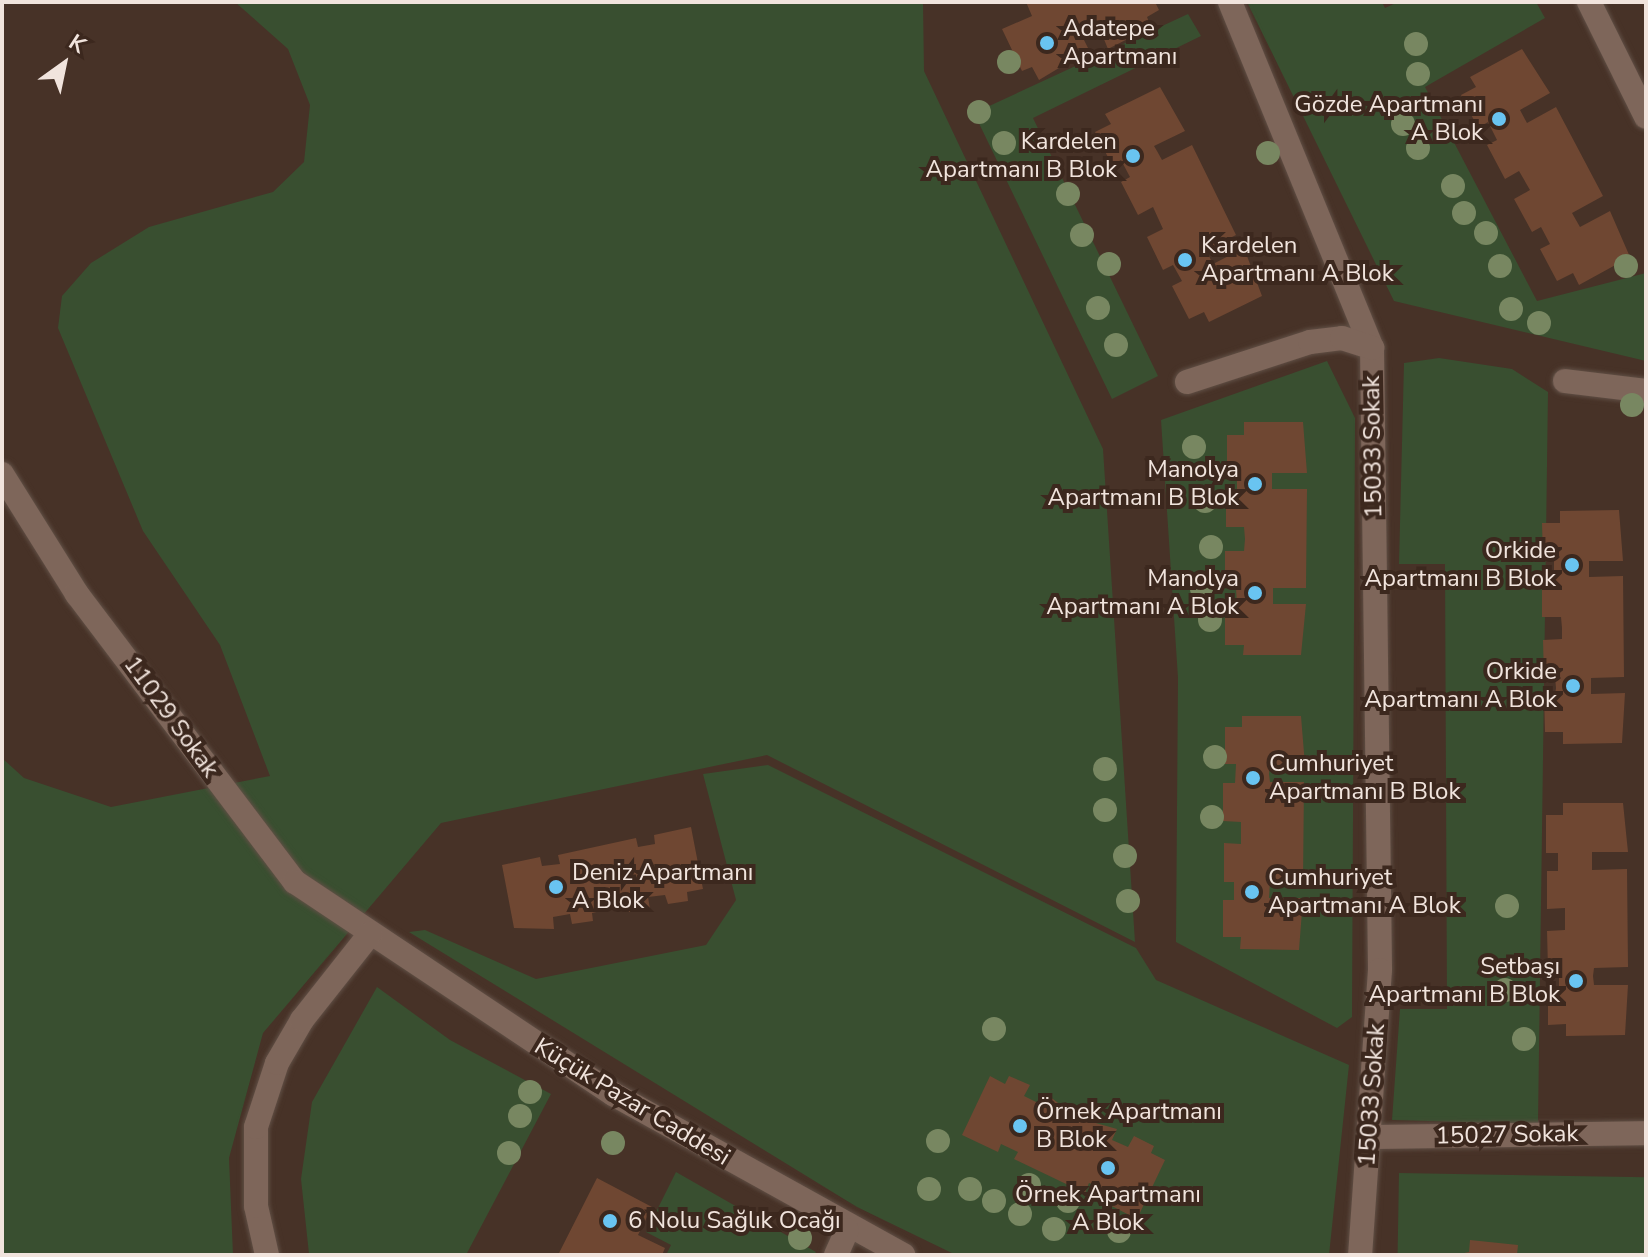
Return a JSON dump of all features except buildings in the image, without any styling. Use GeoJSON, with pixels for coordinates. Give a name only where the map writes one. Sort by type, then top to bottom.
{"type":"FeatureCollection","features":[{"type":"Feature","properties":{"kind":"street","name":"15033 Sokak"},"geometry":{"type":"LineString","coordinates":[[1230,2],[1372,348],[1380,970],[1360,1255]]}},
{"type":"Feature","properties":{"kind":"street"},"geometry":{"type":"LineString","coordinates":[[1589,2],[1646,117]]}},
{"type":"Feature","properties":{"kind":"street"},"geometry":{"type":"LineString","coordinates":[[1187,382],[1310,342],[1342,338],[1372,348]]}},
{"type":"Feature","properties":{"kind":"street"},"geometry":{"type":"LineString","coordinates":[[1565,381],[1646,391]]}},
{"type":"Feature","properties":{"kind":"street","name":"11029 Sokak"},"geometry":{"type":"LineString","coordinates":[[2,474],[77,594],[177,718],[241,816],[295,882],[370,934]]}},
{"type":"Feature","properties":{"kind":"street"},"geometry":{"type":"LineString","coordinates":[[267,1255],[256,1206],[256,1127],[277,1063],[302,1020],[370,934]]}},
{"type":"Feature","properties":{"kind":"street","name":"Küçük Pazar Caddesi"},"geometry":{"type":"LineString","coordinates":[[370,934],[613,1094],[847,1230],[903,1255]]}},
{"type":"Feature","properties":{"kind":"street","name":"15027 Sokak"},"geometry":{"type":"LineString","coordinates":[[1369,1137],[1646,1133]]}},
{"type":"Feature","properties":{"kind":"street"},"geometry":{"type":"LineString","coordinates":[[836,1255],[847,1230]]}},
{"type":"Feature","properties":{"kind":"green space"},"geometry":{"type":"Polygon","coordinates":[[[235,2],[923,2],[924,71],[1103,449],[1135,942],[767,755],[441,823],[263,1033],[229,1158],[233,1255],[2,1255],[2,758],[24,778],[111,807],[270,776],[220,645],[143,531],[58,328],[62,296],[91,263],[149,227],[273,192],[304,162],[310,105],[288,49],[235,2]]]}},
{"type":"Feature","properties":{"kind":"green space"},"geometry":{"type":"Polygon","coordinates":[[[1247,2],[1382,2],[1385,8],[1398,2],[1536,2],[1545,18],[1425,87],[1537,301],[1646,273],[1646,361],[1394,301],[1247,2]]]}},
{"type":"Feature","properties":{"kind":"green space"},"geometry":{"type":"Polygon","coordinates":[[[1188,14],[1201,36],[1033,118],[1158,376],[1112,399],[974,113],[1188,14]]]}},
{"type":"Feature","properties":{"kind":"green space"},"geometry":{"type":"Polygon","coordinates":[[[1439,358],[1512,369],[1548,392],[1538,1124],[1392,1120],[1400,1009],[1447,1009],[1445,564],[1399,564],[1404,363],[1439,358]]]}},
{"type":"Feature","properties":{"kind":"green space"},"geometry":{"type":"Polygon","coordinates":[[[1327,361],[1355,418],[1352,1017],[1337,1028],[1176,942],[1178,678],[1161,420],[1327,361]]]}},
{"type":"Feature","properties":{"kind":"green space"},"geometry":{"type":"Polygon","coordinates":[[[768,765],[1136,948],[1156,980],[1349,1065],[1329,1255],[956,1255],[857,1207],[409,932],[425,930],[536,979],[706,945],[736,900],[703,774],[768,765]]]}},
{"type":"Feature","properties":{"kind":"green space"},"geometry":{"type":"Polygon","coordinates":[[[377,987],[450,1040],[551,1094],[466,1255],[309,1254],[301,1179],[312,1102],[377,987]]]}},
{"type":"Feature","properties":{"kind":"green space"},"geometry":{"type":"Polygon","coordinates":[[[676,1172],[816,1252],[814,1255],[666,1255],[671,1245],[646,1232],[676,1172]]]}},
{"type":"Feature","properties":{"kind":"green space"},"geometry":{"type":"Polygon","coordinates":[[[1399,1173],[1646,1177],[1645,1255],[1398,1255],[1399,1173]]]}},
{"type":"Feature","properties":{"kind":"place","name":"Adatepe Apartmanı"},"geometry":{"type":"Point","coordinates":[1047,43]}},
{"type":"Feature","properties":{"kind":"place","name":"Gözde Apartmanı A Blok"},"geometry":{"type":"Point","coordinates":[1499,119]}},
{"type":"Feature","properties":{"kind":"place","name":"Kardelen Apartmanı B Blok"},"geometry":{"type":"Point","coordinates":[1133,156]}},
{"type":"Feature","properties":{"kind":"place","name":"Kardelen Apartmanı A Blok"},"geometry":{"type":"Point","coordinates":[1185,260]}},
{"type":"Feature","properties":{"kind":"place","name":"Manolya Apartmanı B Blok"},"geometry":{"type":"Point","coordinates":[1255,484]}},
{"type":"Feature","properties":{"kind":"place","name":"Orkide Apartmanı B Blok"},"geometry":{"type":"Point","coordinates":[1572,565]}},
{"type":"Feature","properties":{"kind":"place","name":"Manolya Apartmanı A Blok"},"geometry":{"type":"Point","coordinates":[1255,593]}},
{"type":"Feature","properties":{"kind":"place","name":"Orkide Apartmanı A Blok"},"geometry":{"type":"Point","coordinates":[1573,686]}},
{"type":"Feature","properties":{"kind":"place","name":"Cumhuriyet Apartmanı B Blok"},"geometry":{"type":"Point","coordinates":[1253,778]}},
{"type":"Feature","properties":{"kind":"place","name":"Deniz Apartmanı A Blok"},"geometry":{"type":"Point","coordinates":[556,887]}},
{"type":"Feature","properties":{"kind":"place","name":"Cumhuriyet Apartmanı A Blok"},"geometry":{"type":"Point","coordinates":[1252,892]}},
{"type":"Feature","properties":{"kind":"place","name":"Setbaşı Apartmanı B Blok"},"geometry":{"type":"Point","coordinates":[1576,981]}},
{"type":"Feature","properties":{"kind":"place","name":"Örnek Apartmanı B Blok"},"geometry":{"type":"Point","coordinates":[1020,1126]}},
{"type":"Feature","properties":{"kind":"place","name":"Örnek Apartmanı A Blok"},"geometry":{"type":"Point","coordinates":[1108,1168]}},
{"type":"Feature","properties":{"kind":"place","name":"6 Nolu Sağlık Ocağı"},"geometry":{"type":"Point","coordinates":[610,1221]}}]}
